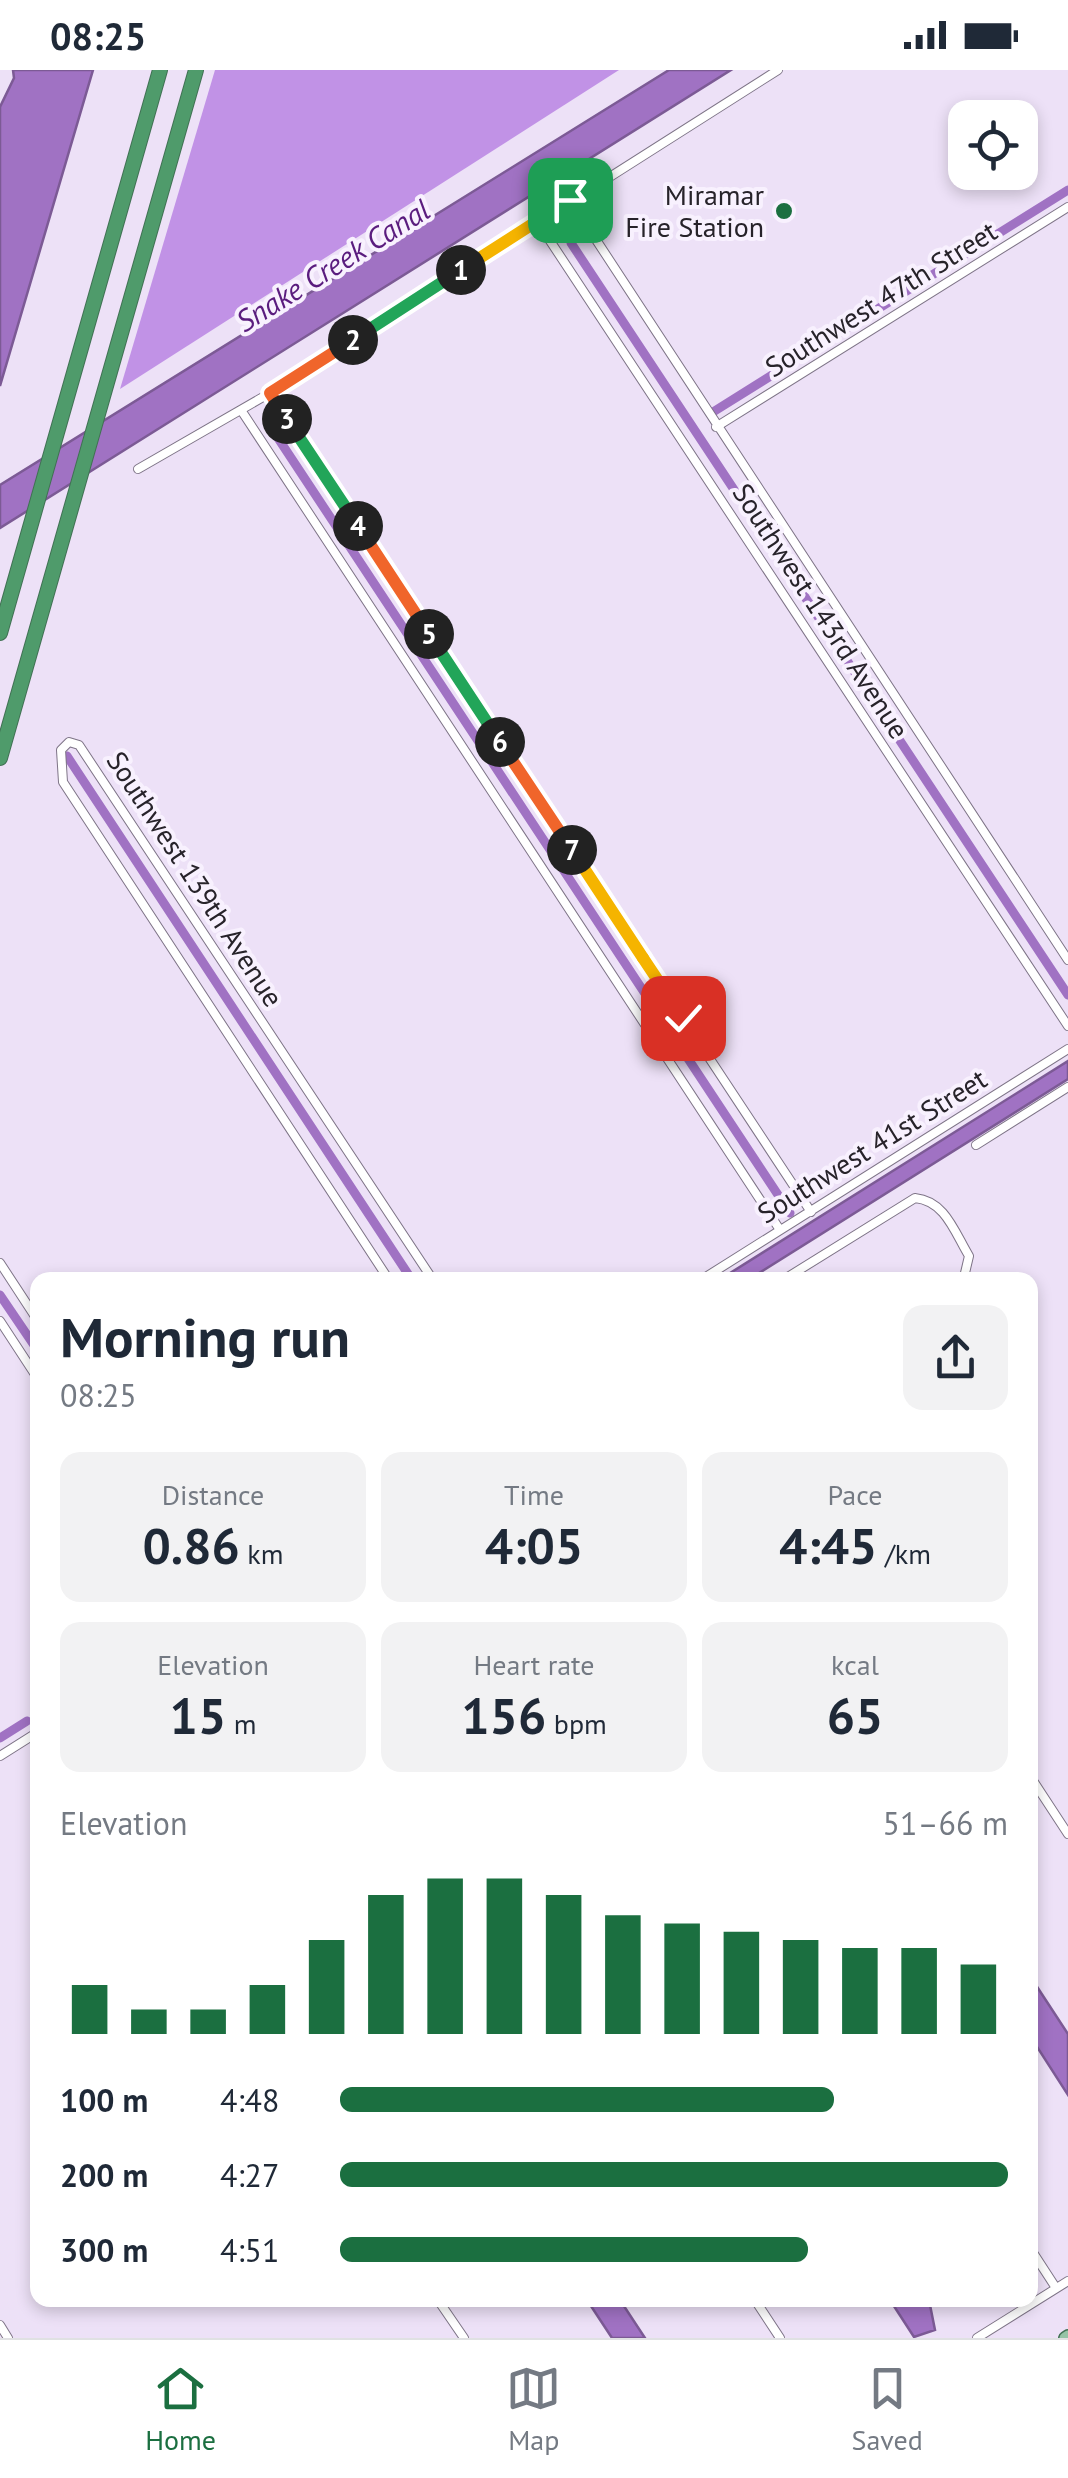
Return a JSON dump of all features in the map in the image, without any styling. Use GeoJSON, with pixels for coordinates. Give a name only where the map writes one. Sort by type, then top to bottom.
{"type":"FeatureCollection","features":[{"type":"Feature","properties":{"kind":"highway"},"geometry":{"type":"LineString","coordinates":[[0,633],[160,70]]}},
{"type":"Feature","properties":{"kind":"highway"},"geometry":{"type":"LineString","coordinates":[[0,758],[196,70]]}},
{"type":"Feature","properties":{"kind":"street"},"geometry":{"type":"LineString","coordinates":[[138,469],[270,393],[778,70]]}},
{"type":"Feature","properties":{"kind":"street","name":"Southwest 143rd Avenue"},"geometry":{"type":"LineString","coordinates":[[570,200],[1068,960]]}},
{"type":"Feature","properties":{"kind":"street","name":"Southwest 47th Street"},"geometry":{"type":"LineString","coordinates":[[716,427],[1068,207]]}},
{"type":"Feature","properties":{"kind":"street","name":"Southwest 143rd Avenue"},"geometry":{"type":"LineString","coordinates":[[538,221],[1068,1026]]}},
{"type":"Feature","properties":{"kind":"street"},"geometry":{"type":"LineString","coordinates":[[270,393],[811,1212]]}},
{"type":"Feature","properties":{"kind":"street"},"geometry":{"type":"LineString","coordinates":[[241,410],[780,1230]]}},
{"type":"Feature","properties":{"kind":"street","name":"Southwest 139th Avenue"},"geometry":{"type":"LineString","coordinates":[[384,1272],[63,782],[61,750],[69,742],[79,745],[428,1272]]}},
{"type":"Feature","properties":{"kind":"street","name":"Southwest 41st Street"},"geometry":{"type":"LineString","coordinates":[[714,1272],[1068,1049]]}},
{"type":"Feature","properties":{"kind":"street"},"geometry":{"type":"LineString","coordinates":[[976,1144],[1068,1087]]}},
{"type":"Feature","properties":{"kind":"street"},"geometry":{"type":"LineString","coordinates":[[796,1272],[914,1198],[930,1200],[941,1208],[968,1256],[965,1272]]}},
{"type":"Feature","properties":{"kind":"street"},"geometry":{"type":"LineString","coordinates":[[0,1264],[30,1309]]}},
{"type":"Feature","properties":{"kind":"street"},"geometry":{"type":"LineString","coordinates":[[0,1321],[30,1367]]}},
{"type":"Feature","properties":{"kind":"street"},"geometry":{"type":"LineString","coordinates":[[0,1756],[30,1737]]}},
{"type":"Feature","properties":{"kind":"street"},"geometry":{"type":"LineString","coordinates":[[1038,1788],[1068,1834]]}},
{"type":"Feature","properties":{"kind":"street"},"geometry":{"type":"LineString","coordinates":[[1038,2260],[1056,2288]]}},
{"type":"Feature","properties":{"kind":"street"},"geometry":{"type":"LineString","coordinates":[[1038,2299],[1068,2280]]}},
{"type":"Feature","properties":{"kind":"street"},"geometry":{"type":"LineString","coordinates":[[443,2307],[464,2338]]}},
{"type":"Feature","properties":{"kind":"street"},"geometry":{"type":"LineString","coordinates":[[760,2307],[780,2338]]}},
{"type":"Feature","properties":{"kind":"street"},"geometry":{"type":"LineString","coordinates":[[977,2338],[1026,2307]]}},
{"type":"Feature","properties":{"kind":"street"},"geometry":{"type":"LineString","coordinates":[[0,2325],[8,2338]]}},
{"type":"Feature","properties":{"kind":"shaded area"},"geometry":{"type":"Polygon","coordinates":[[[13,70],[93,70],[0,386],[0,107],[14,78],[13,70]]]}},
{"type":"Feature","properties":{"kind":"shaded area"},"geometry":{"type":"Polygon","coordinates":[[[215,70],[619,70],[120,389],[215,70]]]}},
{"type":"Feature","properties":{"kind":"shaded area"},"geometry":{"type":"Polygon","coordinates":[[[669,70],[731,70],[0,528],[0,485],[669,70]]]}},
{"type":"Feature","properties":{"kind":"shaded area"},"geometry":{"type":"Polygon","coordinates":[[[1068,1061],[1068,1079],[761,1272],[732,1272],[1068,1061]]]}},
{"type":"Feature","properties":{"kind":"shaded area"},"geometry":{"type":"Polygon","coordinates":[[[1038,1988],[1068,2034],[1068,2095],[1038,2048],[1038,1988]]]}},
{"type":"Feature","properties":{"kind":"shaded area"},"geometry":{"type":"Polygon","coordinates":[[[592,2307],[625,2307],[645,2338],[612,2338],[592,2307]]]}},
{"type":"Feature","properties":{"kind":"shaded area"},"geometry":{"type":"Polygon","coordinates":[[[895,2307],[930,2307],[935,2330],[914,2337],[895,2307]]]}},
{"type":"Feature","properties":{"kind":"waterway"},"geometry":{"type":"LineString","coordinates":[[713,412],[1068,190]]}},
{"type":"Feature","properties":{"kind":"waterway"},"geometry":{"type":"LineString","coordinates":[[571,243],[1068,995]]}},
{"type":"Feature","properties":{"kind":"waterway"},"geometry":{"type":"LineString","coordinates":[[270,426],[790,1213]]}},
{"type":"Feature","properties":{"kind":"waterway"},"geometry":{"type":"LineString","coordinates":[[67,756],[407,1272]]}},
{"type":"Feature","properties":{"kind":"waterway"},"geometry":{"type":"LineString","coordinates":[[0,1295],[30,1339]]}},
{"type":"Feature","properties":{"kind":"waterway"},"geometry":{"type":"LineString","coordinates":[[0,1738],[27,1721]]}},
{"type":"Feature","properties":{"kind":"place","name":"Miramar Fire Station"},"geometry":{"type":"Point","coordinates":[784,211]}},
{"type":"Feature","properties":{"kind":"route"},"geometry":{"type":"LineString","coordinates":[[570,200],[270,393],[683,1018]]}},
{"type":"Feature","properties":{"kind":"water label","name":"Snake Creek Canal"},"geometry":{"type":"Point","coordinates":[333,266]}}]}
